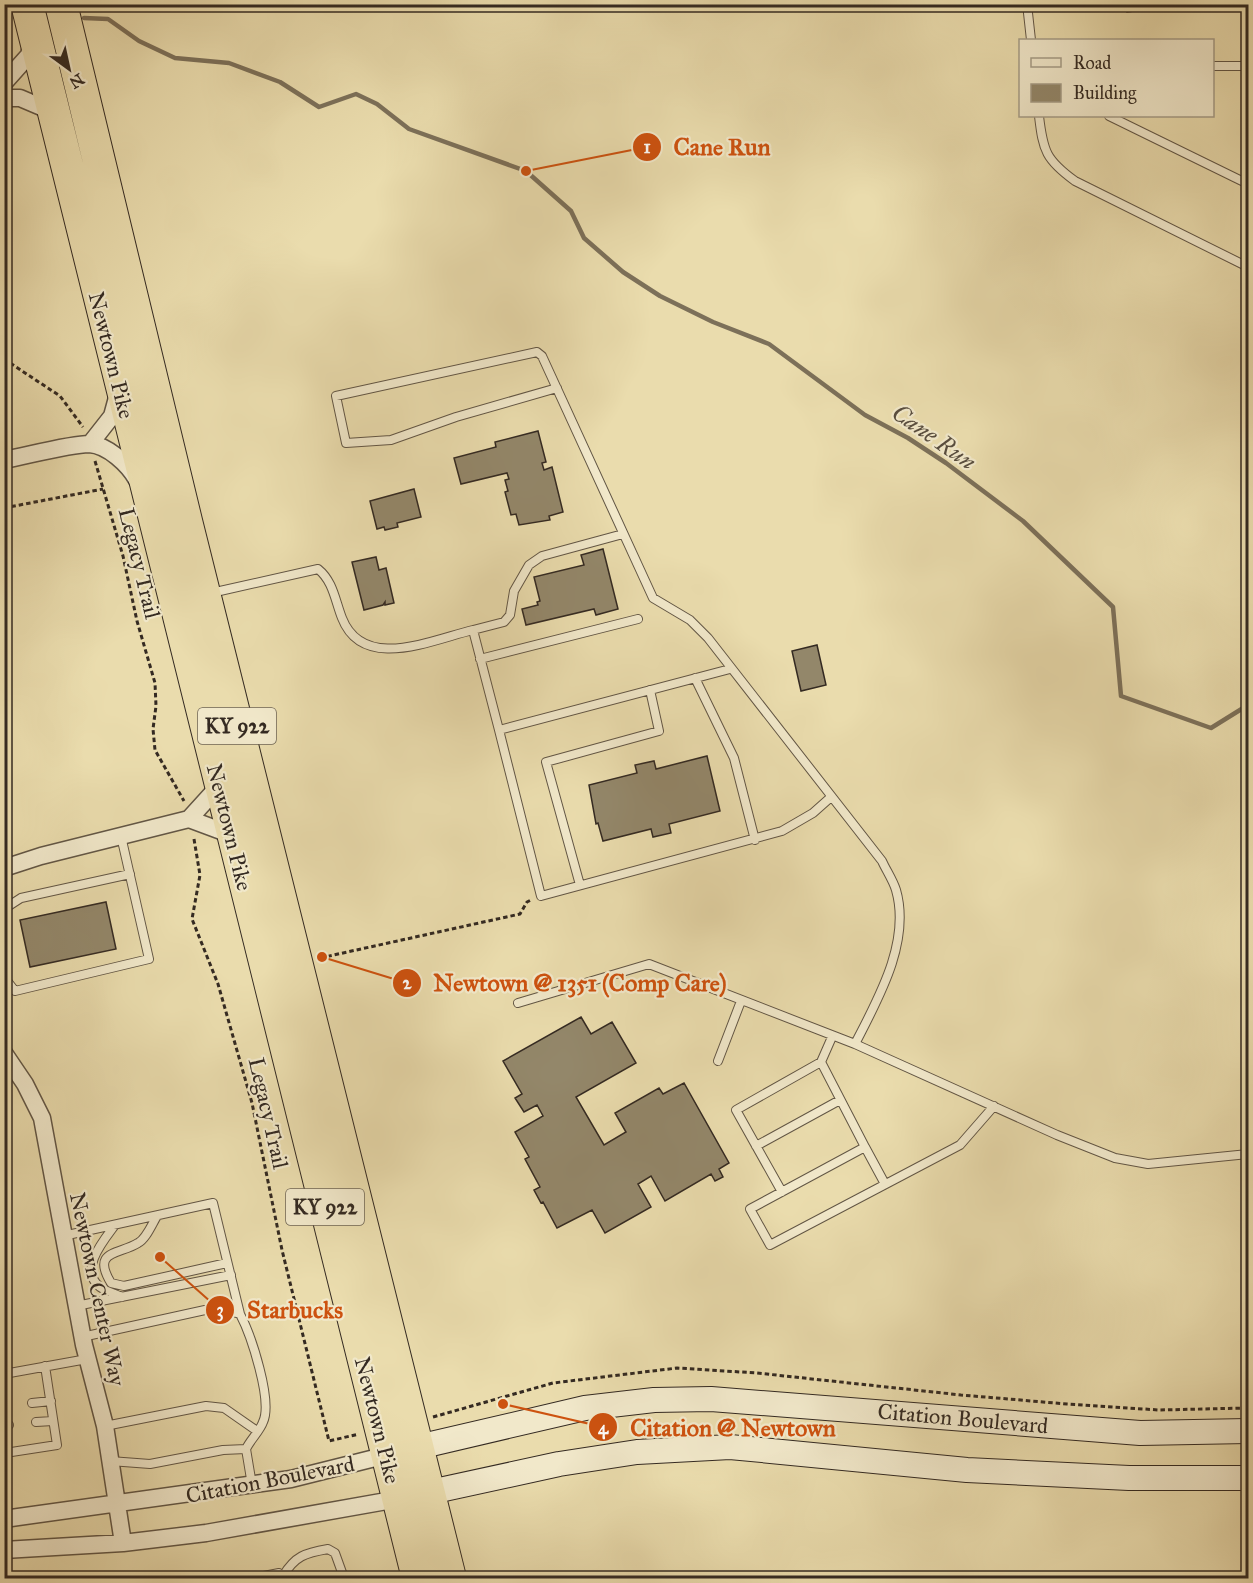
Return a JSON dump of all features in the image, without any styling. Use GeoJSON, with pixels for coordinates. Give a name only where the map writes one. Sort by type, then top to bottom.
{"type":"FeatureCollection","features":[{"type":"Feature","properties":{"kind":"highway","name":"Newtown Pike"},"geometry":{"type":"LineString","coordinates":[[61,4],[204,594],[401,1451],[398,1499],[418,1578]]}},
{"type":"Feature","properties":{"kind":"highway","name":"Newtown Pike"},"geometry":{"type":"LineString","coordinates":[[30,18],[232,835],[401,1451],[428,1492],[450,1578]]}},
{"type":"Feature","properties":{"kind":"highway"},"geometry":{"type":"LineString","coordinates":[[150,507],[175,544],[186,582],[193,589],[204,594]]}},
{"type":"Feature","properties":{"kind":"main road","name":"Citation Boulevard"},"geometry":{"type":"LineString","coordinates":[[401,1451],[585,1408],[654,1400],[711,1399],[1140,1433],[1248,1431]]}},
{"type":"Feature","properties":{"kind":"main road","name":"Citation Boulevard"},"geometry":{"type":"LineString","coordinates":[[398,1499],[558,1464],[636,1452],[730,1447],[967,1470],[1129,1478],[1248,1478]]}},
{"type":"Feature","properties":{"kind":"street"},"geometry":{"type":"LineString","coordinates":[[4,83],[29,55],[30,18]]}},
{"type":"Feature","properties":{"kind":"street"},"geometry":{"type":"LineString","coordinates":[[4,98],[20,98],[53,112]]}},
{"type":"Feature","properties":{"kind":"street"},"geometry":{"type":"LineString","coordinates":[[90,444],[112,416],[118,397],[117,375]]}},
{"type":"Feature","properties":{"kind":"street"},"geometry":{"type":"LineString","coordinates":[[4,460],[90,444],[107,451],[131,469],[150,507]]}},
{"type":"Feature","properties":{"kind":"street"},"geometry":{"type":"LineString","coordinates":[[189,820],[219,786]]}},
{"type":"Feature","properties":{"kind":"street"},"geometry":{"type":"LineString","coordinates":[[4,868],[189,820],[232,835]]}},
{"type":"Feature","properties":{"kind":"street","name":"Newtown Center Way"},"geometry":{"type":"LineString","coordinates":[[4,1053],[30,1092],[42,1118],[82,1337],[105,1426],[123,1543]]}},
{"type":"Feature","properties":{"kind":"street","name":"Citation Boulevard"},"geometry":{"type":"LineString","coordinates":[[4,1519],[252,1486],[291,1479],[401,1451]]}},
{"type":"Feature","properties":{"kind":"street","name":"Citation Boulevard"},"geometry":{"type":"LineString","coordinates":[[4,1550],[123,1543],[206,1533],[398,1499]]}},
{"type":"Feature","properties":{"kind":"lane"},"geometry":{"type":"LineString","coordinates":[[1016,4],[1027,7],[1031,39]]}},
{"type":"Feature","properties":{"kind":"lane"},"geometry":{"type":"LineString","coordinates":[[1214,66],[1248,66]]}},
{"type":"Feature","properties":{"kind":"lane"},"geometry":{"type":"LineString","coordinates":[[1039,117],[1041,140],[1053,164],[1075,180],[1248,267]]}},
{"type":"Feature","properties":{"kind":"lane"},"geometry":{"type":"LineString","coordinates":[[1111,117],[1248,184]]}},
{"type":"Feature","properties":{"kind":"lane"},"geometry":{"type":"LineString","coordinates":[[557,388],[456,417],[391,440],[346,443],[336,396],[537,352],[542,356],[557,388],[652,598],[690,620],[882,861],[896,890],[899,933],[892,963],[855,1044]]}},
{"type":"Feature","properties":{"kind":"lane"},"geometry":{"type":"LineString","coordinates":[[204,594],[318,569],[327,577],[346,629],[357,640],[375,649],[390,650],[504,622],[510,615],[514,591],[529,565],[542,556],[623,534]]}},
{"type":"Feature","properties":{"kind":"lane"},"geometry":{"type":"LineString","coordinates":[[480,658],[638,619]]}},
{"type":"Feature","properties":{"kind":"lane"},"geometry":{"type":"LineString","coordinates":[[473,630],[541,896],[755,840],[790,826],[813,813],[831,797]]}},
{"type":"Feature","properties":{"kind":"lane"},"geometry":{"type":"LineString","coordinates":[[499,730],[730,669]]}},
{"type":"Feature","properties":{"kind":"lane"},"geometry":{"type":"LineString","coordinates":[[695,678],[734,758],[755,840]]}},
{"type":"Feature","properties":{"kind":"lane"},"geometry":{"type":"LineString","coordinates":[[580,885],[546,762],[659,731],[650,690]]}},
{"type":"Feature","properties":{"kind":"lane"},"geometry":{"type":"LineString","coordinates":[[4,977],[15,991],[149,959],[121,836]]}},
{"type":"Feature","properties":{"kind":"lane"},"geometry":{"type":"LineString","coordinates":[[4,909],[21,898],[130,874]]}},
{"type":"Feature","properties":{"kind":"lane"},"geometry":{"type":"LineString","coordinates":[[518,1003],[649,964],[832,1037],[855,1044],[1115,1158],[1148,1164],[1248,1154]]}},
{"type":"Feature","properties":{"kind":"lane"},"geometry":{"type":"LineString","coordinates":[[718,1061],[741,1000]]}},
{"type":"Feature","properties":{"kind":"lane"},"geometry":{"type":"LineString","coordinates":[[782,1192],[736,1110],[820,1062],[832,1037]]}},
{"type":"Feature","properties":{"kind":"lane"},"geometry":{"type":"LineString","coordinates":[[820,1062],[885,1184]]}},
{"type":"Feature","properties":{"kind":"lane"},"geometry":{"type":"LineString","coordinates":[[756,1146],[840,1100]]}},
{"type":"Feature","properties":{"kind":"lane"},"geometry":{"type":"LineString","coordinates":[[865,1147],[750,1209],[770,1245],[960,1145],[994,1106]]}},
{"type":"Feature","properties":{"kind":"lane"},"geometry":{"type":"LineString","coordinates":[[63,1236],[213,1203],[240,1314],[249,1330],[265,1398],[264,1421],[246,1449],[252,1486]]}},
{"type":"Feature","properties":{"kind":"lane"},"geometry":{"type":"LineString","coordinates":[[157,1216],[140,1243],[113,1251],[107,1257],[105,1273],[111,1283],[123,1286],[227,1263]]}},
{"type":"Feature","properties":{"kind":"lane"},"geometry":{"type":"LineString","coordinates":[[115,1225],[94,1252],[92,1271],[94,1280],[101,1287],[122,1297]]}},
{"type":"Feature","properties":{"kind":"lane"},"geometry":{"type":"LineString","coordinates":[[76,1306],[231,1275]]}},
{"type":"Feature","properties":{"kind":"lane"},"geometry":{"type":"LineString","coordinates":[[82,1337],[205,1310],[225,1310],[240,1314]]}},
{"type":"Feature","properties":{"kind":"lane"},"geometry":{"type":"LineString","coordinates":[[4,1374],[87,1359]]}},
{"type":"Feature","properties":{"kind":"lane"},"geometry":{"type":"LineString","coordinates":[[4,1449],[5,1453],[57,1445],[45,1366]]}},
{"type":"Feature","properties":{"kind":"lane"},"geometry":{"type":"LineString","coordinates":[[32,1403],[51,1401]]}},
{"type":"Feature","properties":{"kind":"lane"},"geometry":{"type":"LineString","coordinates":[[105,1426],[206,1406],[224,1408],[257,1431]]}},
{"type":"Feature","properties":{"kind":"lane"},"geometry":{"type":"LineString","coordinates":[[36,1422],[53,1421]]}},
{"type":"Feature","properties":{"kind":"lane"},"geometry":{"type":"LineString","coordinates":[[110,1461],[150,1464],[223,1450],[246,1449]]}},
{"type":"Feature","properties":{"kind":"lane"},"geometry":{"type":"LineString","coordinates":[[253,1578],[279,1573],[285,1577],[292,1560],[304,1553],[328,1549],[335,1553],[344,1578]]}},
{"type":"Feature","properties":{"kind":"path","name":"Legacy Trail"},"geometry":{"type":"LineString","coordinates":[[4,359],[60,396],[81,420],[90,444],[123,556],[137,621],[155,683],[156,706],[153,729],[155,750],[182,793],[189,820],[200,875],[192,919],[218,984],[252,1103],[282,1250],[329,1441],[361,1434]]}},
{"type":"Feature","properties":{"kind":"path"},"geometry":{"type":"LineString","coordinates":[[4,508],[103,489]]}},
{"type":"Feature","properties":{"kind":"path"},"geometry":{"type":"LineString","coordinates":[[312,960],[520,914],[526,902],[541,896]]}},
{"type":"Feature","properties":{"kind":"building"},"geometry":{"type":"Polygon","coordinates":[[[1126,4],[1192,4],[1127,12],[1126,4]]]}},
{"type":"Feature","properties":{"kind":"building"},"geometry":{"type":"Polygon","coordinates":[[[538,431],[546,462],[542,463],[544,470],[552,467],[563,512],[549,516],[550,520],[519,525],[516,514],[511,515],[505,492],[508,491],[505,480],[509,479],[507,473],[461,484],[454,458],[496,447],[495,442],[538,431]]]}},
{"type":"Feature","properties":{"kind":"building"},"geometry":{"type":"Polygon","coordinates":[[[414,489],[421,517],[397,523],[398,527],[377,529],[370,501],[414,489]]]}},
{"type":"Feature","properties":{"kind":"building"},"geometry":{"type":"Polygon","coordinates":[[[603,549],[618,609],[596,615],[594,609],[526,625],[522,609],[538,605],[537,602],[540,601],[534,577],[584,565],[581,555],[603,549]]]}},
{"type":"Feature","properties":{"kind":"building"},"geometry":{"type":"Polygon","coordinates":[[[376,557],[379,570],[386,568],[394,603],[385,605],[385,602],[383,605],[364,610],[352,562],[376,557]]]}},
{"type":"Feature","properties":{"kind":"building"},"geometry":{"type":"Polygon","coordinates":[[[817,645],[826,685],[801,691],[792,651],[817,645]]]}},
{"type":"Feature","properties":{"kind":"building"},"geometry":{"type":"Polygon","coordinates":[[[707,756],[720,811],[669,824],[671,833],[653,837],[651,829],[603,841],[598,823],[596,824],[589,785],[637,773],[635,765],[654,761],[656,769],[707,756]]]}},
{"type":"Feature","properties":{"kind":"building"},"geometry":{"type":"Polygon","coordinates":[[[106,902],[116,949],[30,967],[20,920],[106,902]]]}},
{"type":"Feature","properties":{"kind":"building"},"geometry":{"type":"Polygon","coordinates":[[[581,1017],[591,1034],[612,1022],[636,1063],[576,1097],[604,1145],[626,1132],[615,1113],[659,1088],[663,1094],[684,1083],[729,1163],[719,1169],[723,1177],[715,1181],[711,1174],[665,1201],[651,1176],[638,1184],[651,1207],[605,1233],[592,1210],[557,1228],[543,1202],[541,1203],[534,1190],[540,1187],[525,1159],[529,1157],[515,1132],[543,1116],[537,1105],[524,1112],[515,1098],[522,1094],[503,1061],[581,1017]]]}},
{"type":"Feature","properties":{"kind":"waterway","name":"Cane Run"},"geometry":{"type":"LineString","coordinates":[[84,18],[108,19],[139,41],[175,58],[229,63],[280,82],[319,107],[356,94],[377,104],[409,129],[526,171],[571,211],[584,238],[623,272],[660,296],[713,322],[769,344],[865,415],[908,438],[946,463],[1023,521],[1113,607],[1121,696],[1211,728],[1248,705]]}},
{"type":"Feature","properties":{"kind":"place","name":"Cane Run"},"geometry":{"type":"Point","coordinates":[526,171]}},
{"type":"Feature","properties":{"kind":"place","name":"Newtown @ 1351 (Comp Care)"},"geometry":{"type":"Point","coordinates":[322,957]}},
{"type":"Feature","properties":{"kind":"place","name":"Starbucks"},"geometry":{"type":"Point","coordinates":[160,1257]}},
{"type":"Feature","properties":{"kind":"place","name":"Citation @ Newtown"},"geometry":{"type":"Point","coordinates":[503,1404]}}]}
